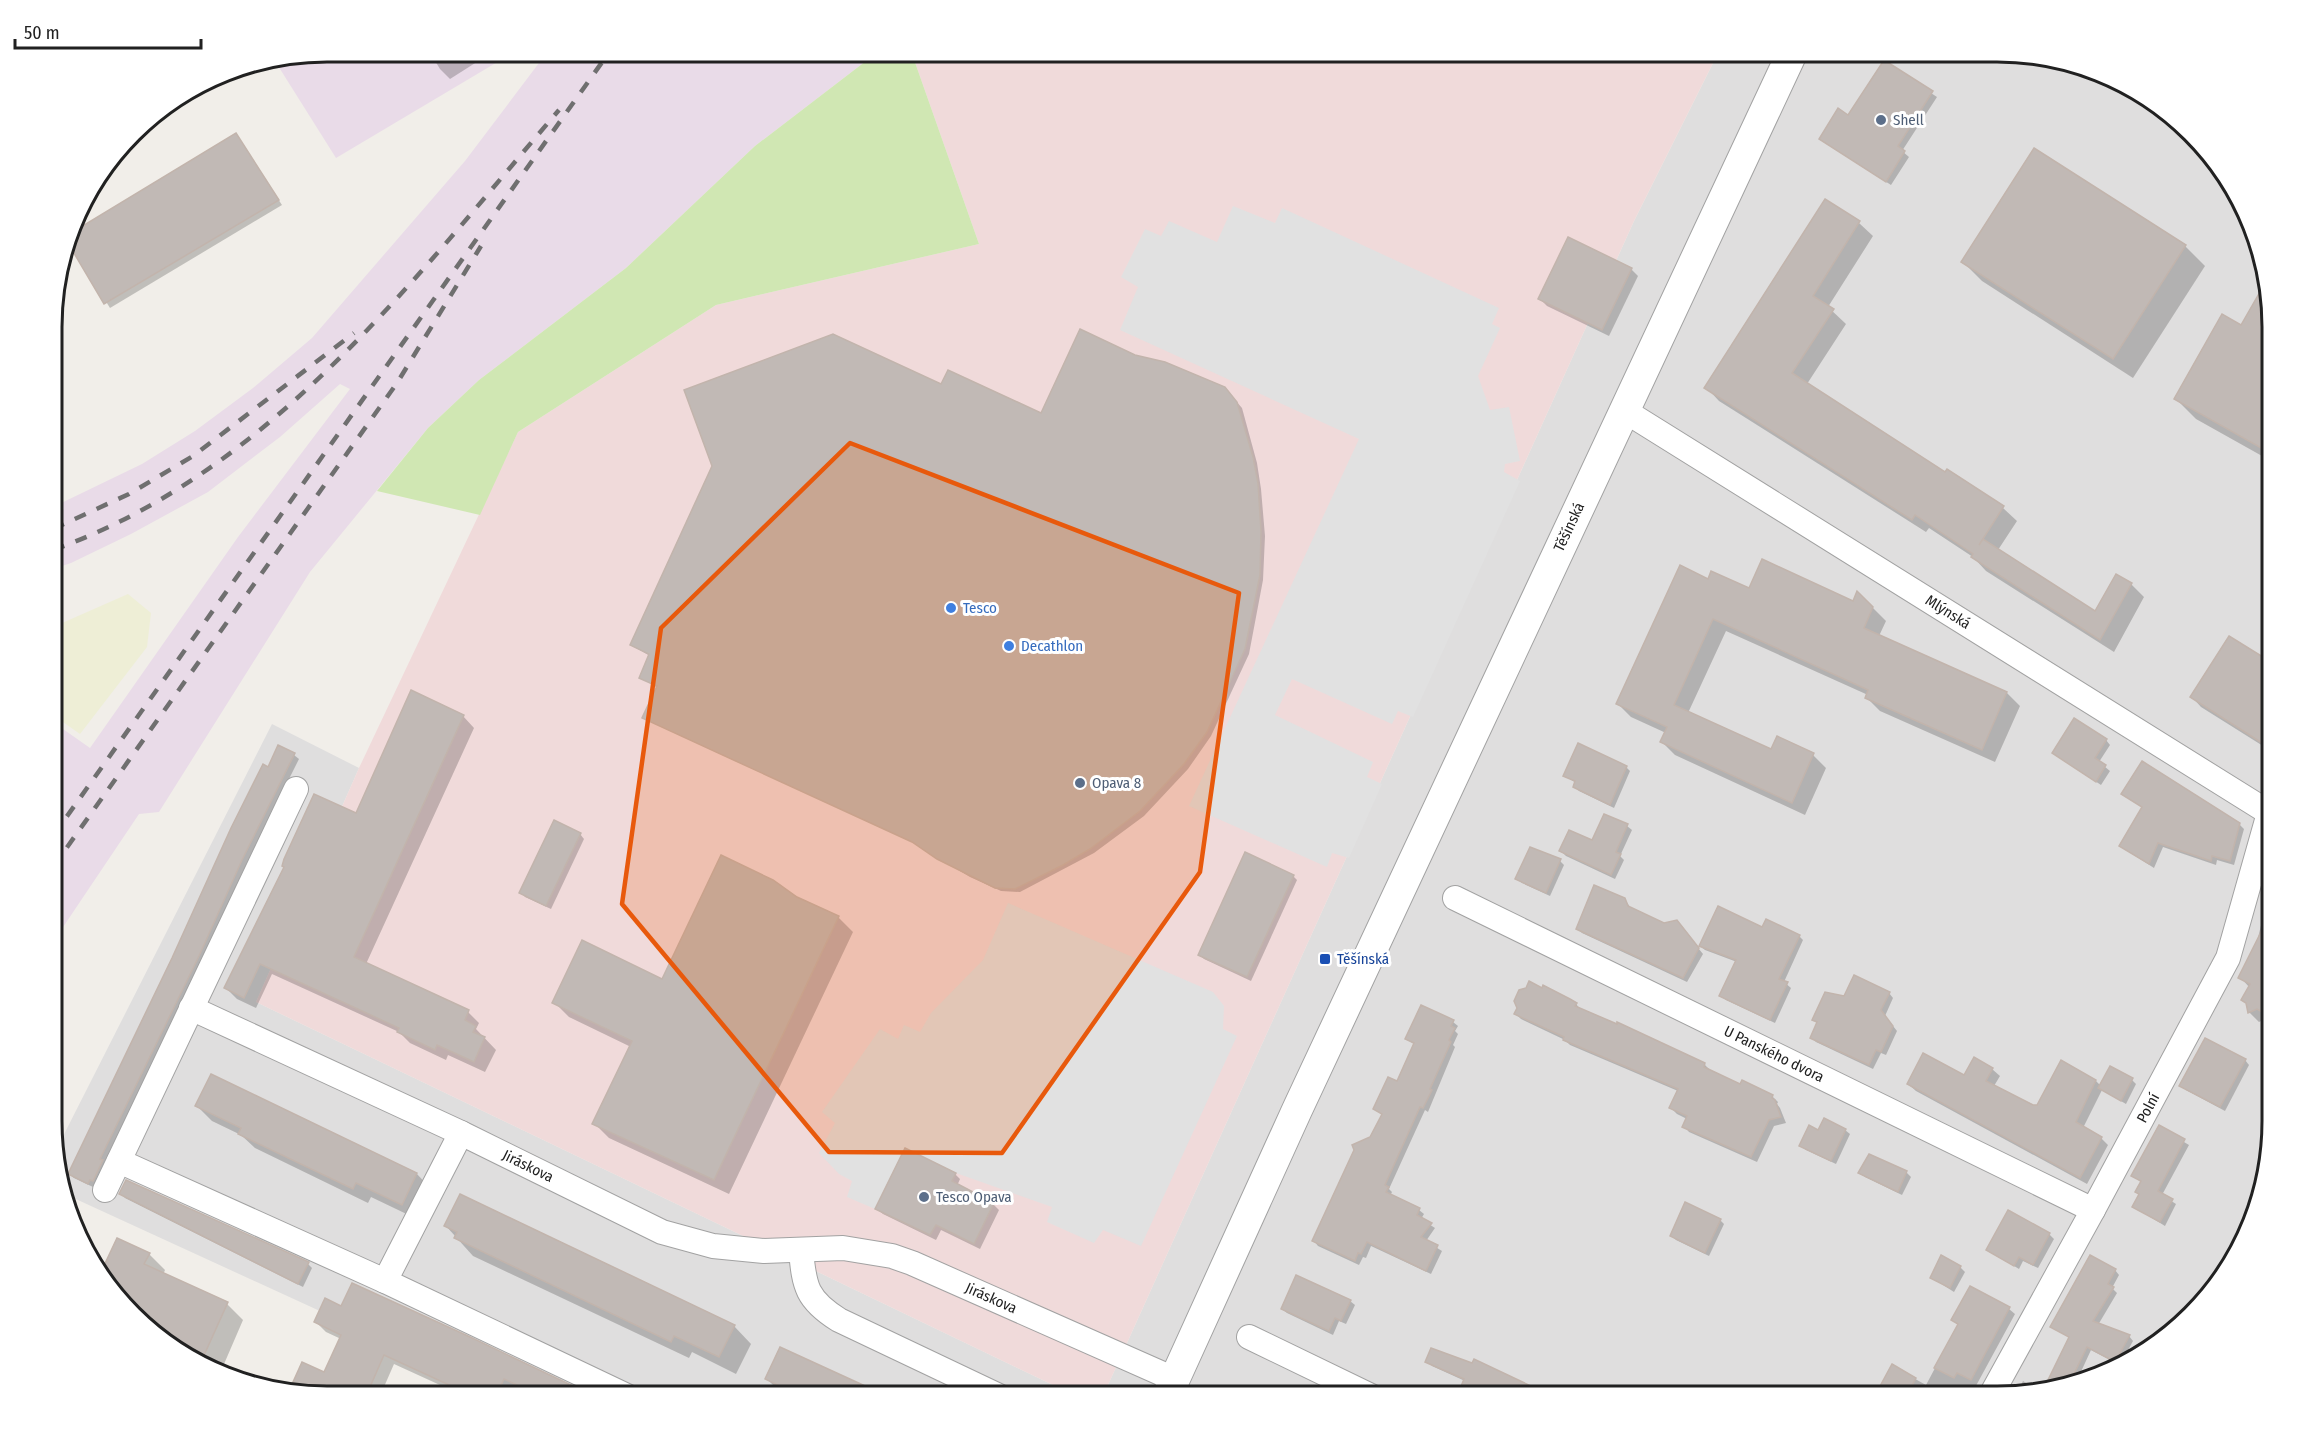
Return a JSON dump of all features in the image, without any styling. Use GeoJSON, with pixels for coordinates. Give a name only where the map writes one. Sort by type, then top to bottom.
{"type":"FeatureCollection","features":[{"type":"Feature","properties":{"kind":"street","name":"Těšínská"},"geometry":{"type":"LineString","coordinates":[[1171,1386],[1297,1110],[1787,62]]}},
{"type":"Feature","properties":{"kind":"street","name":"Mlýnská"},"geometry":{"type":"LineString","coordinates":[[1625,411],[2262,805]]}},
{"type":"Feature","properties":{"kind":"street"},"geometry":{"type":"LineString","coordinates":[[105,1190],[296,789]]}},
{"type":"Feature","properties":{"kind":"street","name":"Polní"},"geometry":{"type":"LineString","coordinates":[[1996,1386],[2228,958],[2262,842]]}},
{"type":"Feature","properties":{"kind":"street","name":"U Panského dvora"},"geometry":{"type":"LineString","coordinates":[[1455,898],[2093,1210]]}},
{"type":"Feature","properties":{"kind":"street","name":"Jiráskova"},"geometry":{"type":"LineString","coordinates":[[191,1008],[461,1133],[662,1232],[713,1246],[764,1251],[843,1248],[892,1256],[912,1263],[1166,1386]]}},
{"type":"Feature","properties":{"kind":"street"},"geometry":{"type":"LineString","coordinates":[[385,1281],[461,1133]]}},
{"type":"Feature","properties":{"kind":"street"},"geometry":{"type":"LineString","coordinates":[[119,1161],[385,1281],[606,1386]]}},
{"type":"Feature","properties":{"kind":"street"},"geometry":{"type":"LineString","coordinates":[[801,1250],[803,1276],[810,1297],[823,1311],[978,1386]]}},
{"type":"Feature","properties":{"kind":"street"},"geometry":{"type":"LineString","coordinates":[[1249,1337],[1350,1386]]}},
{"type":"Feature","properties":{"kind":"highlighted area"},"geometry":{"type":"Polygon","coordinates":[[[850,443],[1239,593],[1200,872],[1002,1153],[829,1152],[622,904],[661,628],[850,443]]]}},
{"type":"Feature","properties":{"kind":"shaded area"},"geometry":{"type":"Polygon","coordinates":[[[309,62],[497,62],[336,158],[278,66],[309,62]]]}},
{"type":"Feature","properties":{"kind":"shaded area"},"geometry":{"type":"Polygon","coordinates":[[[540,62],[865,62],[755,146],[626,268],[479,380],[428,428],[310,572],[159,812],[139,814],[62,929],[62,728],[90,748],[238,537],[350,389],[340,384],[280,437],[208,492],[131,534],[62,566],[62,503],[142,464],[195,431],[253,388],[312,338],[465,161],[540,62]]]}},
{"type":"Feature","properties":{"kind":"shaded area"},"geometry":{"type":"Polygon","coordinates":[[[915,62],[1714,62],[1634,221],[1108,1386],[1055,1386],[256,1002],[359,768],[518,432],[716,305],[979,244],[915,62]]]}},
{"type":"Feature","properties":{"kind":"shaded area"},"geometry":{"type":"Polygon","coordinates":[[[1714,62],[2014,62],[2065,71],[2114,89],[2158,116],[2196,152],[2226,194],[2241,225],[2252,258],[2259,292],[2262,326],[2262,1121],[2259,1155],[2252,1189],[2234,1238],[2217,1268],[2196,1295],[2171,1320],[2144,1341],[2114,1358],[2082,1371],[2031,1383],[1997,1386],[1108,1386],[1634,221],[1714,62]]]}},
{"type":"Feature","properties":{"kind":"shaded area"},"geometry":{"type":"Polygon","coordinates":[[[1233,206],[1275,223],[1282,208],[1499,308],[1492,324],[1500,328],[1478,376],[1490,410],[1509,407],[1520,461],[1505,464],[1504,472],[1520,481],[1413,717],[1398,711],[1392,724],[1292,679],[1275,715],[1373,762],[1367,777],[1382,784],[1349,858],[1332,853],[1327,867],[1189,806],[1359,439],[1120,330],[1138,287],[1121,277],[1145,229],[1161,236],[1169,221],[1217,242],[1233,206]]]}},
{"type":"Feature","properties":{"kind":"shaded area"},"geometry":{"type":"Polygon","coordinates":[[[272,724],[359,768],[256,1002],[1055,1386],[483,1386],[74,1198],[62,1138],[272,724]]]}},
{"type":"Feature","properties":{"kind":"shaded area"},"geometry":{"type":"Polygon","coordinates":[[[1008,903],[1213,992],[1224,1006],[1223,1029],[1237,1036],[1141,1246],[1103,1230],[1094,1243],[1047,1222],[1052,1207],[956,1173],[905,1148],[875,1209],[847,1197],[852,1181],[839,1174],[819,1153],[835,1123],[822,1112],[880,1029],[898,1039],[904,1025],[920,1032],[931,1013],[983,960],[1008,903]]]}},
{"type":"Feature","properties":{"kind":"green space"},"geometry":{"type":"Polygon","coordinates":[[[865,62],[915,62],[979,244],[716,305],[518,432],[480,515],[377,491],[428,428],[479,380],[626,268],[755,146],[865,62]]]}},
{"type":"Feature","properties":{"kind":"green space"},"geometry":{"type":"Polygon","coordinates":[[[128,594],[151,613],[147,647],[80,734],[62,721],[62,623],[128,594]]]}},
{"type":"Feature","properties":{"kind":"building"},"geometry":{"type":"Polygon","coordinates":[[[1883,62],[1887,62],[1933,91],[1898,146],[1905,151],[1886,182],[1819,139],[1838,108],[1848,115],[1883,62]]]}},
{"type":"Feature","properties":{"kind":"building"},"geometry":{"type":"Polygon","coordinates":[[[236,133],[279,200],[104,304],[73,251],[81,227],[236,133]]]}},
{"type":"Feature","properties":{"kind":"building"},"geometry":{"type":"Polygon","coordinates":[[[2034,148],[2186,245],[2113,359],[1961,262],[2034,148]]]}},
{"type":"Feature","properties":{"kind":"building"},"geometry":{"type":"Polygon","coordinates":[[[1825,199],[1860,221],[1813,296],[1834,309],[1792,373],[1945,472],[1947,469],[2004,506],[1979,545],[1983,539],[2095,611],[2116,574],[2132,583],[2100,640],[1971,557],[1973,554],[1915,515],[1912,520],[1704,388],[1825,199]]]}},
{"type":"Feature","properties":{"kind":"building"},"geometry":{"type":"Polygon","coordinates":[[[1568,237],[1632,268],[1602,330],[1538,299],[1568,237]]]}},
{"type":"Feature","properties":{"kind":"building"},"geometry":{"type":"Polygon","coordinates":[[[2259,293],[2262,326],[2262,448],[2174,399],[2222,314],[2241,325],[2259,293]]]}},
{"type":"Feature","properties":{"kind":"building","name":"Tesco"},"geometry":{"type":"Polygon","coordinates":[[[1080,329],[1135,355],[1165,362],[1225,387],[1237,402],[1258,483],[1261,531],[1260,575],[1245,649],[1207,732],[1184,764],[1140,811],[1090,849],[1063,865],[1015,889],[995,888],[937,859],[912,842],[642,718],[657,686],[639,678],[649,654],[630,645],[712,466],[684,390],[833,334],[941,384],[948,370],[1041,413],[1080,329]]]}},
{"type":"Feature","properties":{"kind":"building"},"geometry":{"type":"Polygon","coordinates":[[[1762,559],[1853,601],[1857,591],[1873,607],[1864,628],[2007,692],[1982,750],[1865,698],[1868,690],[1713,619],[1674,705],[1771,749],[1777,736],[1814,753],[1792,803],[1660,742],[1667,727],[1616,704],[1680,565],[1708,579],[1711,571],[1749,588],[1762,559]]]}},
{"type":"Feature","properties":{"kind":"building"},"geometry":{"type":"Polygon","coordinates":[[[2229,636],[2262,656],[2262,743],[2190,697],[2229,636]]]}},
{"type":"Feature","properties":{"kind":"building"},"geometry":{"type":"Polygon","coordinates":[[[411,690],[464,715],[354,957],[469,1010],[465,1020],[476,1026],[473,1032],[485,1037],[474,1062],[437,1045],[435,1050],[397,1032],[399,1028],[260,964],[244,998],[224,988],[284,867],[282,866],[284,859],[314,794],[356,813],[411,690]]]}},
{"type":"Feature","properties":{"kind":"building"},"geometry":{"type":"Polygon","coordinates":[[[2074,718],[2107,739],[2095,758],[2106,765],[2096,782],[2052,753],[2074,718]]]}},
{"type":"Feature","properties":{"kind":"building"},"geometry":{"type":"Polygon","coordinates":[[[1578,743],[1627,766],[1610,805],[1573,787],[1575,781],[1563,776],[1578,743]]]}},
{"type":"Feature","properties":{"kind":"building"},"geometry":{"type":"Polygon","coordinates":[[[278,745],[295,753],[100,1159],[103,1160],[93,1181],[90,1180],[88,1184],[68,1174],[172,958],[231,828],[263,764],[268,767],[278,745]]]}},
{"type":"Feature","properties":{"kind":"building"},"geometry":{"type":"Polygon","coordinates":[[[2142,761],[2240,823],[2230,861],[2212,856],[2211,861],[2158,843],[2149,864],[2119,846],[2142,807],[2121,794],[2142,761]]]}},
{"type":"Feature","properties":{"kind":"building"},"geometry":{"type":"Polygon","coordinates":[[[1604,814],[1628,824],[1616,852],[1621,854],[1611,875],[1559,851],[1569,830],[1592,840],[1604,814]]]}},
{"type":"Feature","properties":{"kind":"building"},"geometry":{"type":"Polygon","coordinates":[[[554,820],[581,833],[546,906],[519,893],[554,820]]]}},
{"type":"Feature","properties":{"kind":"building"},"geometry":{"type":"Polygon","coordinates":[[[1530,847],[1561,859],[1546,893],[1515,879],[1530,847]]]}},
{"type":"Feature","properties":{"kind":"building"},"geometry":{"type":"Polygon","coordinates":[[[1245,852],[1294,875],[1247,977],[1198,955],[1245,852]]]}},
{"type":"Feature","properties":{"kind":"building"},"geometry":{"type":"Polygon","coordinates":[[[721,855],[773,880],[797,897],[839,916],[714,1180],[592,1124],[632,1041],[552,1003],[582,940],[662,979],[721,855]]]}},
{"type":"Feature","properties":{"kind":"building"},"geometry":{"type":"Polygon","coordinates":[[[1594,885],[1625,898],[1628,906],[1664,923],[1677,920],[1699,948],[1683,978],[1576,929],[1594,885]]]}},
{"type":"Feature","properties":{"kind":"building"},"geometry":{"type":"Polygon","coordinates":[[[1718,906],[1762,927],[1766,919],[1800,935],[1779,979],[1788,982],[1770,1020],[1719,996],[1736,960],[1699,946],[1718,906]]]}},
{"type":"Feature","properties":{"kind":"building"},"geometry":{"type":"Polygon","coordinates":[[[2262,930],[2262,1012],[2257,1009],[2248,1013],[2246,1003],[2241,1000],[2250,984],[2238,978],[2262,930]]]}},
{"type":"Feature","properties":{"kind":"building"},"geometry":{"type":"Polygon","coordinates":[[[1854,975],[1890,992],[1881,1010],[1893,1026],[1881,1052],[1876,1050],[1869,1065],[1810,1038],[1817,1022],[1812,1020],[1825,992],[1844,996],[1854,975]]]}},
{"type":"Feature","properties":{"kind":"building"},"geometry":{"type":"Polygon","coordinates":[[[1529,981],[1542,988],[1543,985],[1570,999],[1577,1003],[1575,1006],[1617,1024],[1617,1022],[1705,1063],[1704,1067],[1740,1084],[1742,1080],[1773,1095],[1772,1098],[1775,1100],[1781,1117],[1769,1120],[1751,1157],[1682,1127],[1687,1116],[1669,1108],[1678,1089],[1563,1040],[1564,1037],[1514,1014],[1517,1008],[1514,1001],[1519,990],[1526,988],[1529,981]]]}},
{"type":"Feature","properties":{"kind":"building"},"geometry":{"type":"Polygon","coordinates":[[[1421,1005],[1454,1020],[1451,1026],[1455,1028],[1430,1089],[1432,1090],[1423,1108],[1420,1107],[1385,1185],[1389,1187],[1386,1192],[1420,1208],[1417,1215],[1432,1223],[1421,1237],[1438,1245],[1426,1271],[1367,1242],[1355,1261],[1312,1241],[1354,1150],[1352,1145],[1370,1137],[1382,1114],[1373,1109],[1388,1077],[1397,1081],[1414,1043],[1405,1039],[1421,1005]]]}},
{"type":"Feature","properties":{"kind":"building"},"geometry":{"type":"Polygon","coordinates":[[[2205,1038],[2246,1059],[2220,1107],[2179,1086],[2205,1038]]]}},
{"type":"Feature","properties":{"kind":"building"},"geometry":{"type":"Polygon","coordinates":[[[1923,1053],[1964,1075],[1974,1057],[1993,1068],[1986,1081],[2033,1105],[2037,1105],[2061,1060],[2096,1080],[2076,1122],[2102,1137],[2080,1178],[1907,1084],[1923,1053]]]}},
{"type":"Feature","properties":{"kind":"building"},"geometry":{"type":"Polygon","coordinates":[[[2110,1066],[2133,1078],[2121,1101],[2098,1088],[2110,1066]]]}},
{"type":"Feature","properties":{"kind":"building"},"geometry":{"type":"Polygon","coordinates":[[[211,1074],[417,1173],[402,1205],[356,1183],[353,1189],[238,1134],[241,1128],[195,1106],[211,1074]]]}},
{"type":"Feature","properties":{"kind":"building"},"geometry":{"type":"Polygon","coordinates":[[[1824,1118],[1846,1129],[1831,1161],[1799,1146],[1809,1125],[1818,1130],[1824,1118]]]}},
{"type":"Feature","properties":{"kind":"building"},"geometry":{"type":"Polygon","coordinates":[[[2159,1125],[2185,1139],[2158,1191],[2173,1199],[2160,1222],[2132,1207],[2139,1194],[2135,1192],[2141,1181],[2131,1176],[2159,1125]]]}},
{"type":"Feature","properties":{"kind":"building"},"geometry":{"type":"Polygon","coordinates":[[[905,1148],[956,1173],[952,1181],[994,1203],[974,1244],[936,1225],[930,1235],[875,1209],[905,1148]]]}},
{"type":"Feature","properties":{"kind":"building"},"geometry":{"type":"Polygon","coordinates":[[[1869,1154],[1907,1171],[1898,1192],[1858,1173],[1869,1154]]]}},
{"type":"Feature","properties":{"kind":"building"},"geometry":{"type":"Polygon","coordinates":[[[126,1180],[309,1262],[298,1284],[119,1194],[126,1180]]]}},
{"type":"Feature","properties":{"kind":"building"},"geometry":{"type":"Polygon","coordinates":[[[460,1194],[735,1325],[719,1357],[674,1336],[671,1342],[454,1238],[457,1232],[444,1226],[460,1194]]]}},
{"type":"Feature","properties":{"kind":"building"},"geometry":{"type":"Polygon","coordinates":[[[1685,1202],[1721,1219],[1705,1253],[1670,1236],[1685,1202]]]}},
{"type":"Feature","properties":{"kind":"building"},"geometry":{"type":"Polygon","coordinates":[[[2008,1210],[2050,1233],[2033,1265],[2019,1257],[2014,1266],[1986,1250],[2008,1210]]]}},
{"type":"Feature","properties":{"kind":"building"},"geometry":{"type":"Polygon","coordinates":[[[117,1238],[150,1253],[144,1264],[228,1302],[204,1355],[179,1341],[152,1320],[127,1295],[104,1265],[117,1238]]]}},
{"type":"Feature","properties":{"kind":"building"},"geometry":{"type":"Polygon","coordinates":[[[1941,1255],[1961,1266],[1950,1288],[1930,1278],[1941,1255]]]}},
{"type":"Feature","properties":{"kind":"building"},"geometry":{"type":"Polygon","coordinates":[[[2090,1255],[2116,1269],[2108,1284],[2114,1287],[2093,1321],[2130,1335],[2119,1356],[2110,1360],[2087,1347],[2074,1373],[2048,1380],[2069,1337],[2050,1327],[2090,1255]]]}},
{"type":"Feature","properties":{"kind":"building"},"geometry":{"type":"Polygon","coordinates":[[[1296,1275],[1351,1300],[1341,1321],[1335,1318],[1329,1331],[1281,1309],[1296,1275]]]}},
{"type":"Feature","properties":{"kind":"building"},"geometry":{"type":"Polygon","coordinates":[[[352,1283],[573,1386],[519,1386],[504,1379],[501,1386],[451,1386],[384,1355],[370,1386],[293,1383],[302,1362],[324,1372],[341,1335],[314,1322],[325,1298],[341,1306],[352,1283]]]}},
{"type":"Feature","properties":{"kind":"building"},"geometry":{"type":"Polygon","coordinates":[[[1970,1286],[2010,1307],[1971,1380],[1957,1373],[1954,1378],[1934,1368],[1958,1324],[1951,1320],[1970,1286]]]}},
{"type":"Feature","properties":{"kind":"building"},"geometry":{"type":"Polygon","coordinates":[[[780,1347],[865,1386],[778,1386],[765,1379],[780,1347]]]}},
{"type":"Feature","properties":{"kind":"building"},"geometry":{"type":"Polygon","coordinates":[[[1431,1348],[1472,1363],[1474,1359],[1531,1386],[1461,1386],[1464,1379],[1425,1362],[1431,1348]]]}},
{"type":"Feature","properties":{"kind":"building"},"geometry":{"type":"Polygon","coordinates":[[[1892,1364],[1916,1378],[1912,1386],[1880,1386],[1892,1364]]]}},
{"type":"Feature","properties":{"kind":"railway"},"geometry":{"type":"LineString","coordinates":[[62,823],[602,62]]}},
{"type":"Feature","properties":{"kind":"railway"},"geometry":{"type":"LineString","coordinates":[[62,546],[131,516],[204,472],[271,421],[333,364],[393,303],[559,110]]}},
{"type":"Feature","properties":{"kind":"railway"},"geometry":{"type":"LineString","coordinates":[[62,854],[397,383],[481,246]]}},
{"type":"Feature","properties":{"kind":"railway"},"geometry":{"type":"LineString","coordinates":[[62,525],[129,494],[193,456],[354,333]]}},
{"type":"Feature","properties":{"kind":"place","name":"Shell"},"geometry":{"type":"Point","coordinates":[1881,120]}},
{"type":"Feature","properties":{"kind":"place","name":"Tesco"},"geometry":{"type":"Point","coordinates":[951,608]}},
{"type":"Feature","properties":{"kind":"place","name":"Decathlon"},"geometry":{"type":"Point","coordinates":[1009,646]}},
{"type":"Feature","properties":{"kind":"place","name":"Opava 8"},"geometry":{"type":"Point","coordinates":[1080,783]}},
{"type":"Feature","properties":{"kind":"place","name":"Těšínská"},"geometry":{"type":"Point","coordinates":[1325,959]}},
{"type":"Feature","properties":{"kind":"place","name":"Tesco Opava"},"geometry":{"type":"Point","coordinates":[924,1197]}}]}
